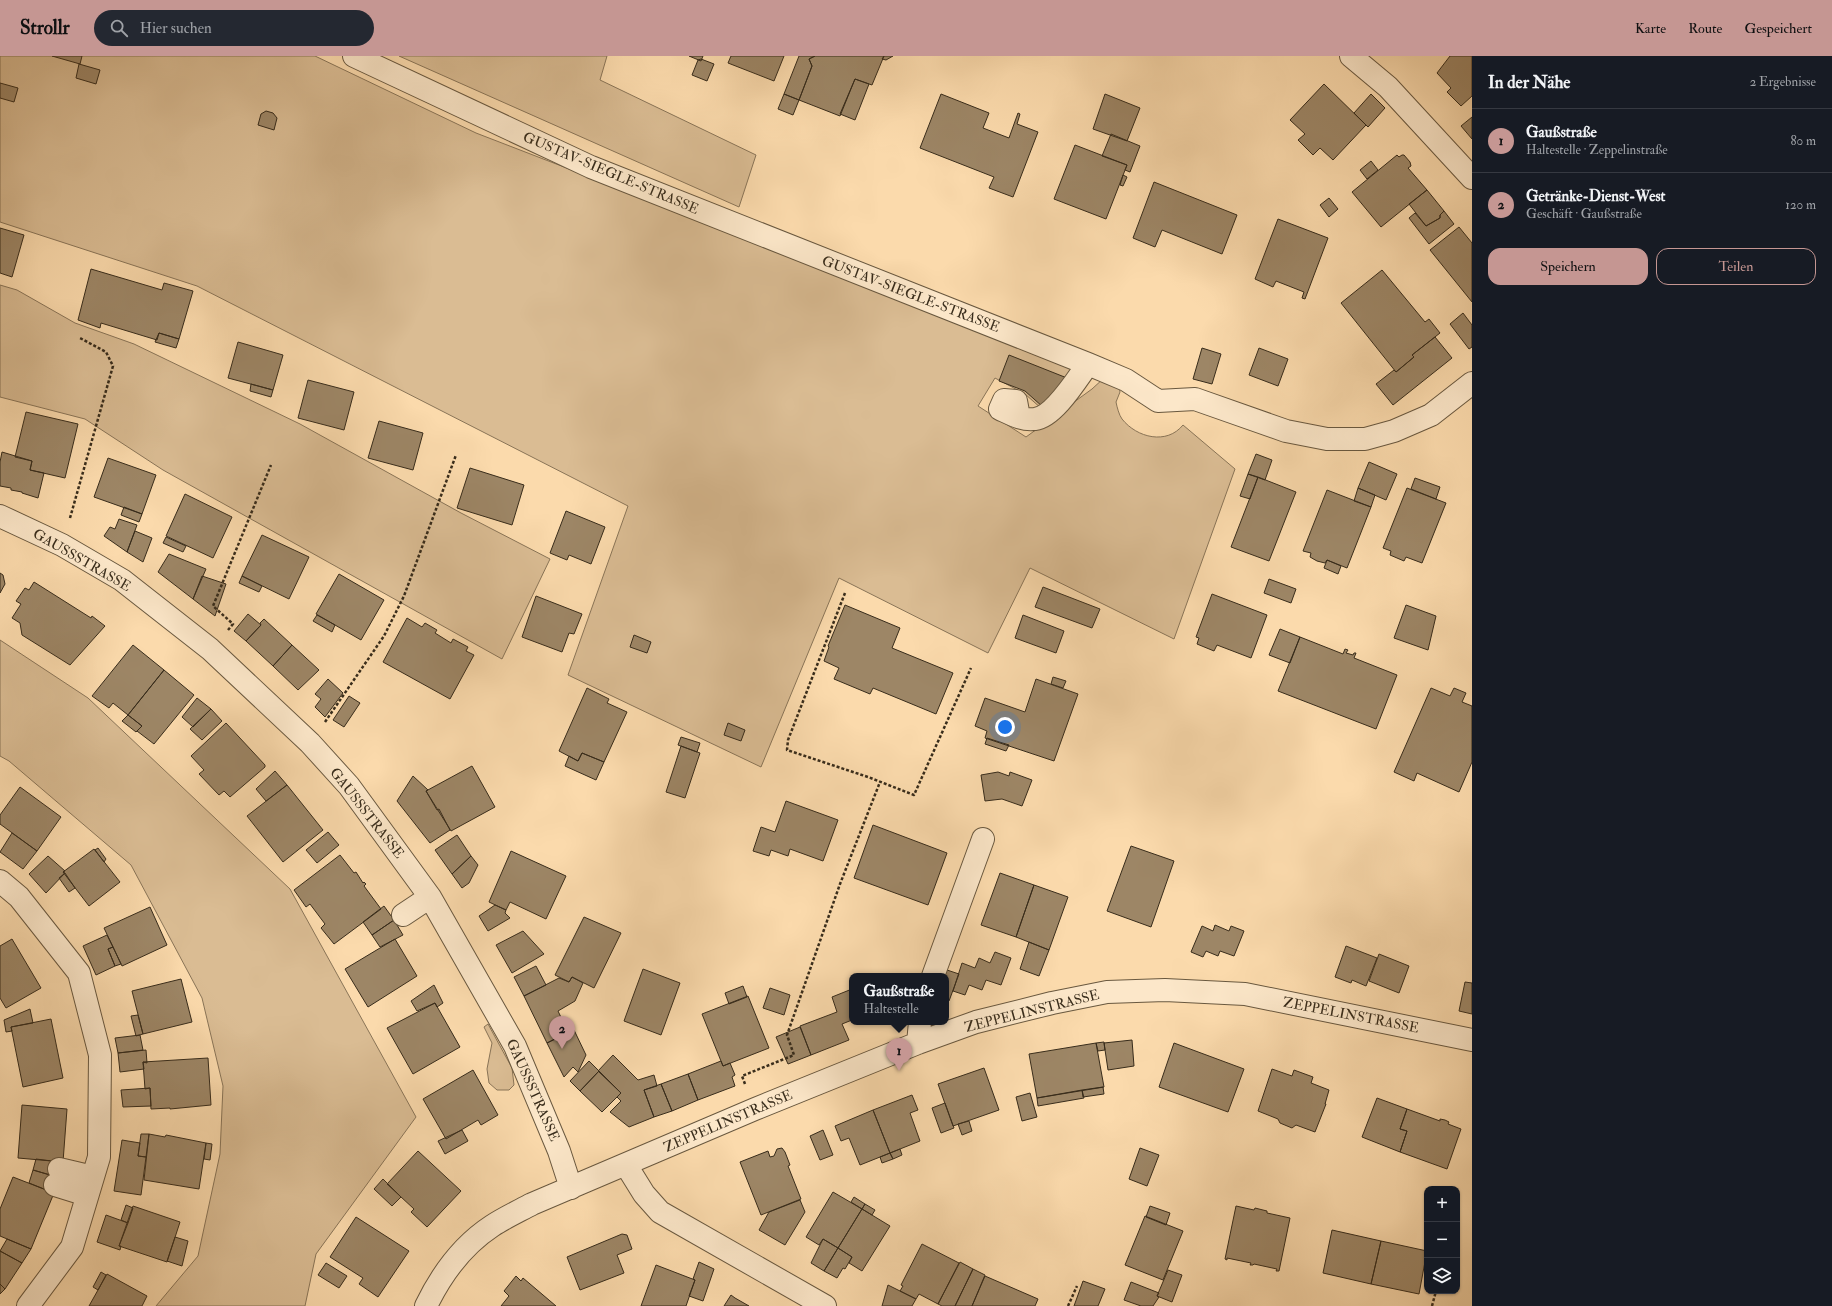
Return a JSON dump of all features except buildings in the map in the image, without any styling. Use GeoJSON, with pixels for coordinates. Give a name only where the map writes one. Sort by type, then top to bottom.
{"type":"FeatureCollection","features":[{"type":"Feature","properties":{"kind":"street","name":"GUSTAV-SIEGLE-STRASSE"},"geometry":{"type":"LineString","coordinates":[[354,56],[591,167],[1088,364],[1126,380],[1158,401],[1195,399],[1286,431],[1328,439],[1366,439],[1394,431],[1431,415],[1472,383]]}},
{"type":"Feature","properties":{"kind":"street"},"geometry":{"type":"LineString","coordinates":[[1351,56],[1388,87],[1472,178]]}},
{"type":"Feature","properties":{"kind":"street"},"geometry":{"type":"LineString","coordinates":[[1019,417],[1036,419],[1051,411],[1088,364]]}},
{"type":"Feature","properties":{"kind":"street","name":"GAUSSSTRASSE"},"geometry":{"type":"LineString","coordinates":[[0,516],[62,545],[122,580],[210,649],[310,743],[349,786],[430,897],[515,1046],[559,1151],[571,1188]]}},
{"type":"Feature","properties":{"kind":"street"},"geometry":{"type":"LineString","coordinates":[[934,973],[983,839]]}},
{"type":"Feature","properties":{"kind":"street"},"geometry":{"type":"LineString","coordinates":[[0,881],[19,897],[79,973],[100,1055],[99,1157],[72,1247],[28,1306]]}},
{"type":"Feature","properties":{"kind":"street"},"geometry":{"type":"LineString","coordinates":[[403,915],[430,897]]}},
{"type":"Feature","properties":{"kind":"street","name":"ZEPPELINSTRASSE"},"geometry":{"type":"LineString","coordinates":[[426,1306],[436,1286],[461,1252],[491,1226],[532,1204],[790,1094],[919,1032],[976,1022],[1052,1003],[1107,992],[1165,990],[1245,994],[1472,1040]]}},
{"type":"Feature","properties":{"kind":"street"},"geometry":{"type":"LineString","coordinates":[[626,1165],[644,1194],[660,1212],[825,1306]]}},
{"type":"Feature","properties":{"kind":"street"},"geometry":{"type":"LineString","coordinates":[[57,1177],[90,1186]]}},
{"type":"Feature","properties":{"kind":"path"},"geometry":{"type":"LineString","coordinates":[[62,545],[113,366],[106,352],[80,338]]}},
{"type":"Feature","properties":{"kind":"path"},"geometry":{"type":"LineString","coordinates":[[310,743],[346,694],[384,636],[404,596],[456,455]]}},
{"type":"Feature","properties":{"kind":"path"},"geometry":{"type":"LineString","coordinates":[[233,624],[213,606],[271,465]]}},
{"type":"Feature","properties":{"kind":"path"},"geometry":{"type":"LineString","coordinates":[[845,593],[788,740],[787,750],[914,795],[971,668]]}},
{"type":"Feature","properties":{"kind":"path"},"geometry":{"type":"LineString","coordinates":[[742,1076],[794,1055],[787,1035],[840,884],[880,782]]}},
{"type":"Feature","properties":{"kind":"path"},"geometry":{"type":"LineString","coordinates":[[1068,1306],[1077,1286]]}},
{"type":"Feature","properties":{"kind":"path"},"geometry":{"type":"LineString","coordinates":[[1432,1306],[1435,1294]]}},
{"type":"Feature","properties":{"kind":"shaded area"},"geometry":{"type":"Polygon","coordinates":[[[0,56],[315,56],[476,133],[1079,366],[1042,409],[1025,394],[995,378],[978,406],[1026,437],[1092,389],[1104,378],[1118,381],[1120,392],[1116,404],[1122,419],[1128,426],[1144,435],[1161,437],[1169,435],[1183,425],[1235,469],[1174,639],[1030,568],[988,653],[839,578],[761,767],[568,675],[628,506],[197,286],[0,222],[0,56]]]}},
{"type":"Feature","properties":{"kind":"shaded area"},"geometry":{"type":"Polygon","coordinates":[[[399,56],[607,56],[600,80],[756,155],[739,207],[399,56]]]}},
{"type":"Feature","properties":{"kind":"shaded area"},"geometry":{"type":"Polygon","coordinates":[[[0,285],[17,290],[75,323],[134,344],[300,424],[461,513],[550,559],[502,659],[163,470],[85,419],[0,397],[0,285]]]}},
{"type":"Feature","properties":{"kind":"shaded area"},"geometry":{"type":"Polygon","coordinates":[[[0,640],[88,698],[290,889],[416,1117],[316,1254],[305,1306],[156,1306],[198,1256],[220,1154],[223,1086],[202,998],[131,865],[9,761],[0,756],[0,640]]]}},
{"type":"Feature","properties":{"kind":"shaded area"},"geometry":{"type":"Polygon","coordinates":[[[488,1024],[512,1068],[514,1085],[509,1090],[497,1090],[489,1083],[487,1069],[492,1043],[484,1027],[488,1024]]]}},
{"type":"Feature","properties":{"kind":"place","name":"Getränke-Dienst-West"},"geometry":{"type":"Point","coordinates":[562,1049]}},
{"type":"Feature","properties":{"kind":"place","name":"Gaußstraße"},"geometry":{"type":"Point","coordinates":[899,1071]}}]}
